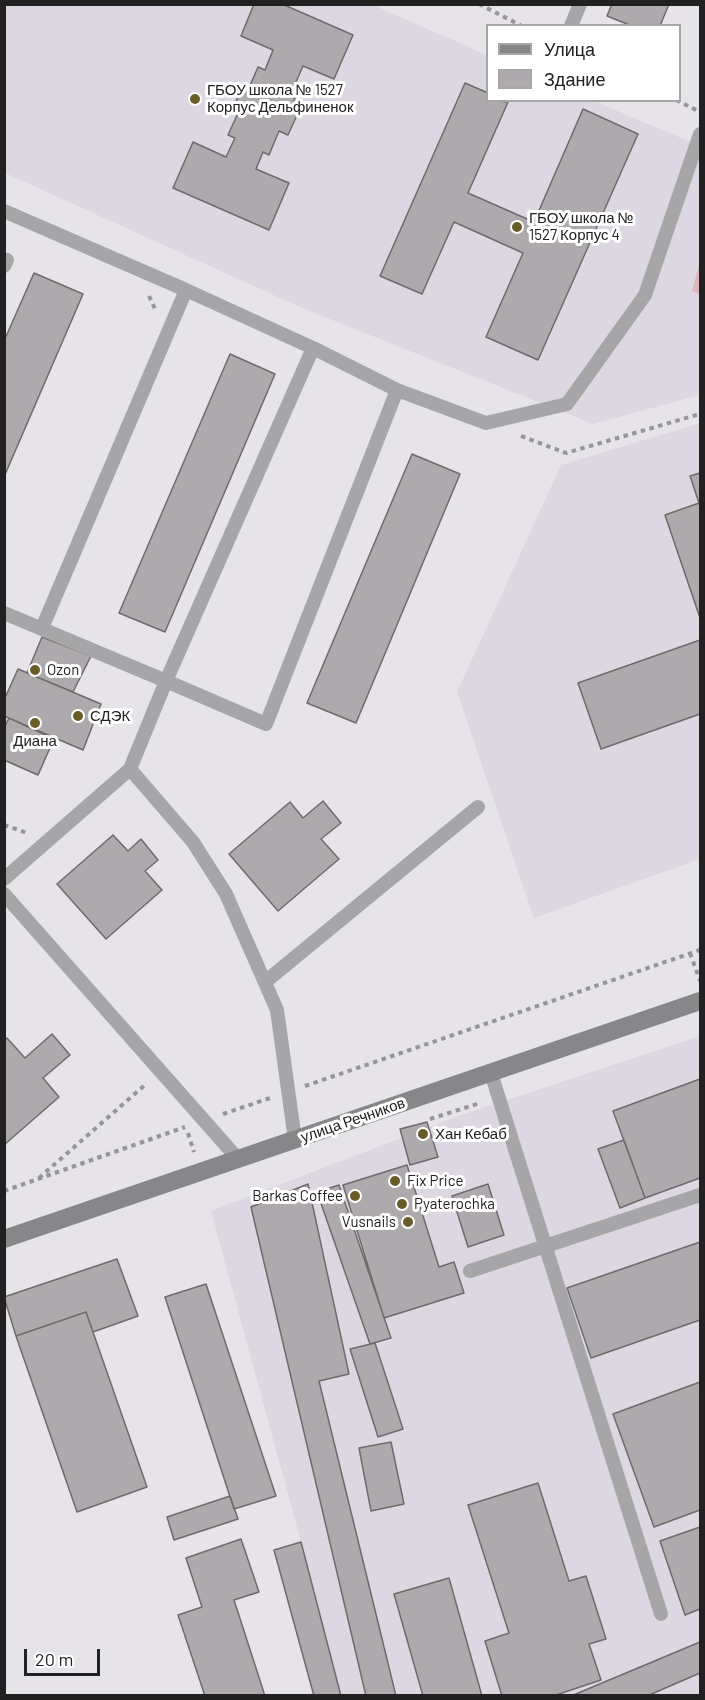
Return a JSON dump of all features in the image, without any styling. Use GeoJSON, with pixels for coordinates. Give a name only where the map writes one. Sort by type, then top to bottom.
{"type":"FeatureCollection","features":[{"type":"Feature","properties":{"kind":"street","name":"улица Речников"},"geometry":{"type":"LineString","coordinates":[[4,1239],[700,1001]]}},
{"type":"Feature","properties":{"kind":"lane"},"geometry":{"type":"LineString","coordinates":[[572,24],[580,4]]}},
{"type":"Feature","properties":{"kind":"lane"},"geometry":{"type":"LineString","coordinates":[[4,211],[186,290],[313,348],[397,390],[486,423],[567,404],[645,295],[700,134]]}},
{"type":"Feature","properties":{"kind":"lane"},"geometry":{"type":"LineString","coordinates":[[42,628],[186,290]]}},
{"type":"Feature","properties":{"kind":"lane"},"geometry":{"type":"LineString","coordinates":[[4,879],[130,769],[166,681],[313,348]]}},
{"type":"Feature","properties":{"kind":"lane"},"geometry":{"type":"LineString","coordinates":[[4,613],[266,724],[397,390]]}},
{"type":"Feature","properties":{"kind":"lane"},"geometry":{"type":"LineString","coordinates":[[130,769],[199,851],[226,894],[277,1010],[295,1140]]}},
{"type":"Feature","properties":{"kind":"lane"},"geometry":{"type":"LineString","coordinates":[[265,982],[478,807]]}},
{"type":"Feature","properties":{"kind":"lane"},"geometry":{"type":"LineString","coordinates":[[4,894],[238,1159]]}},
{"type":"Feature","properties":{"kind":"lane"},"geometry":{"type":"LineString","coordinates":[[491,1072],[661,1614]]}},
{"type":"Feature","properties":{"kind":"lane"},"geometry":{"type":"LineString","coordinates":[[470,1271],[700,1195]]}},
{"type":"Feature","properties":{"kind":"path"},"geometry":{"type":"LineString","coordinates":[[479,4],[518,24]]}},
{"type":"Feature","properties":{"kind":"path"},"geometry":{"type":"LineString","coordinates":[[680,102],[700,112]]}},
{"type":"Feature","properties":{"kind":"path"},"geometry":{"type":"LineString","coordinates":[[138,270],[167,335]]}},
{"type":"Feature","properties":{"kind":"path"},"geometry":{"type":"LineString","coordinates":[[486,423],[566,453],[700,414]]}},
{"type":"Feature","properties":{"kind":"path"},"geometry":{"type":"LineString","coordinates":[[4,1191],[700,950]]}},
{"type":"Feature","properties":{"kind":"path"},"geometry":{"type":"LineString","coordinates":[[690,953],[700,982]]}},
{"type":"Feature","properties":{"kind":"path"},"geometry":{"type":"LineString","coordinates":[[37,1179],[160,1071]]}},
{"type":"Feature","properties":{"kind":"shaded area"},"geometry":{"type":"Polygon","coordinates":[[[5,5],[373,5],[486,55],[486,102],[596,102],[700,146],[700,395],[593,424],[302,308],[5,173],[5,5]]]}},
{"type":"Feature","properties":{"kind":"shaded area"},"geometry":{"type":"Polygon","coordinates":[[[700,261],[700,294],[692,291],[700,261]]]}},
{"type":"Feature","properties":{"kind":"shaded area"},"geometry":{"type":"Polygon","coordinates":[[[700,423],[700,859],[534,918],[457,692],[561,465],[700,423]]]}},
{"type":"Feature","properties":{"kind":"shaded area"},"geometry":{"type":"Polygon","coordinates":[[[700,1036],[700,1695],[314,1695],[274,1550],[301,1542],[211,1211],[461,1115],[700,1036]]]}},
{"type":"Feature","properties":{"kind":"building"},"geometry":{"type":"Polygon","coordinates":[[[254,4],[282,4],[353,35],[334,79],[303,66],[296,82],[301,84],[290,110],[298,113],[288,135],[279,131],[269,155],[263,152],[256,169],[289,183],[269,230],[173,188],[193,142],[226,157],[235,138],[228,135],[238,113],[232,111],[242,87],[248,90],[258,67],[265,70],[273,50],[241,36],[254,4]]]}},
{"type":"Feature","properties":{"kind":"building"},"geometry":{"type":"Polygon","coordinates":[[[612,4],[669,4],[661,24],[627,24],[607,16],[612,4]]]}},
{"type":"Feature","properties":{"kind":"building"},"geometry":{"type":"Polygon","coordinates":[[[465,83],[486,92],[486,102],[508,102],[468,193],[534,222],[583,109],[638,134],[538,360],[486,337],[523,253],[454,222],[422,294],[380,276],[465,83]]]}},
{"type":"Feature","properties":{"kind":"building"},"geometry":{"type":"Polygon","coordinates":[[[34,273],[83,294],[4,477],[4,341],[34,273]]]}},
{"type":"Feature","properties":{"kind":"building"},"geometry":{"type":"Polygon","coordinates":[[[230,354],[275,374],[165,632],[119,613],[230,354]]]}},
{"type":"Feature","properties":{"kind":"building"},"geometry":{"type":"Polygon","coordinates":[[[412,454],[460,474],[356,723],[307,703],[412,454]]]}},
{"type":"Feature","properties":{"kind":"building"},"geometry":{"type":"Polygon","coordinates":[[[700,473],[700,506],[690,476],[700,473]]]}},
{"type":"Feature","properties":{"kind":"building"},"geometry":{"type":"Polygon","coordinates":[[[699,503],[700,506],[700,618],[665,515],[699,503]]]}},
{"type":"Feature","properties":{"kind":"building"},"geometry":{"type":"Polygon","coordinates":[[[42,637],[91,656],[73,692],[27,673],[42,637]]]}},
{"type":"Feature","properties":{"kind":"building"},"geometry":{"type":"Polygon","coordinates":[[[700,640],[700,714],[601,749],[578,683],[700,640]]]}},
{"type":"Feature","properties":{"kind":"building"},"geometry":{"type":"Polygon","coordinates":[[[18,669],[101,704],[83,750],[4,716],[4,700],[18,669]]]}},
{"type":"Feature","properties":{"kind":"building"},"geometry":{"type":"Polygon","coordinates":[[[9,718],[54,739],[38,775],[4,760],[4,728],[9,718]]]}},
{"type":"Feature","properties":{"kind":"building"},"geometry":{"type":"Polygon","coordinates":[[[323,801],[341,823],[321,839],[339,859],[278,911],[229,854],[290,802],[303,818],[323,801]]]}},
{"type":"Feature","properties":{"kind":"building"},"geometry":{"type":"Polygon","coordinates":[[[113,835],[128,851],[141,839],[158,860],[145,871],[162,890],[106,939],[57,884],[113,835]]]}},
{"type":"Feature","properties":{"kind":"building"},"geometry":{"type":"Polygon","coordinates":[[[52,1034],[70,1055],[43,1078],[59,1097],[4,1145],[4,1041],[7,1038],[25,1058],[52,1034]]]}},
{"type":"Feature","properties":{"kind":"building"},"geometry":{"type":"Polygon","coordinates":[[[700,1079],[700,1178],[645,1198],[613,1111],[700,1079]]]}},
{"type":"Feature","properties":{"kind":"building"},"geometry":{"type":"Polygon","coordinates":[[[427,1122],[438,1157],[410,1165],[400,1129],[427,1122]]]}},
{"type":"Feature","properties":{"kind":"building"},"geometry":{"type":"Polygon","coordinates":[[[624,1140],[645,1198],[620,1208],[598,1149],[624,1140]]]}},
{"type":"Feature","properties":{"kind":"building"},"geometry":{"type":"Polygon","coordinates":[[[407,1165],[439,1267],[454,1262],[464,1293],[384,1318],[343,1185],[407,1165]]]}},
{"type":"Feature","properties":{"kind":"building"},"geometry":{"type":"Polygon","coordinates":[[[308,1184],[349,1374],[319,1381],[396,1696],[366,1696],[251,1207],[308,1184]]]}},
{"type":"Feature","properties":{"kind":"building"},"geometry":{"type":"Polygon","coordinates":[[[488,1184],[504,1235],[468,1247],[452,1196],[488,1184]]]}},
{"type":"Feature","properties":{"kind":"building"},"geometry":{"type":"Polygon","coordinates":[[[339,1185],[391,1338],[370,1344],[317,1192],[339,1185]]]}},
{"type":"Feature","properties":{"kind":"building"},"geometry":{"type":"Polygon","coordinates":[[[700,1242],[700,1320],[591,1358],[567,1288],[700,1242]]]}},
{"type":"Feature","properties":{"kind":"building"},"geometry":{"type":"Polygon","coordinates":[[[117,1259],[138,1316],[93,1332],[86,1312],[16,1336],[4,1297],[117,1259]]]}},
{"type":"Feature","properties":{"kind":"building"},"geometry":{"type":"Polygon","coordinates":[[[206,1284],[276,1496],[234,1509],[165,1297],[206,1284]]]}},
{"type":"Feature","properties":{"kind":"building"},"geometry":{"type":"Polygon","coordinates":[[[86,1312],[147,1487],[77,1512],[16,1336],[86,1312]]]}},
{"type":"Feature","properties":{"kind":"building"},"geometry":{"type":"Polygon","coordinates":[[[375,1343],[403,1429],[378,1437],[350,1349],[375,1343]]]}},
{"type":"Feature","properties":{"kind":"building"},"geometry":{"type":"Polygon","coordinates":[[[700,1382],[700,1510],[654,1527],[613,1414],[700,1382]]]}},
{"type":"Feature","properties":{"kind":"building"},"geometry":{"type":"Polygon","coordinates":[[[391,1442],[404,1504],[371,1511],[359,1448],[391,1442]]]}},
{"type":"Feature","properties":{"kind":"building"},"geometry":{"type":"Polygon","coordinates":[[[538,1483],[569,1581],[586,1576],[606,1639],[589,1644],[601,1680],[553,1696],[502,1696],[485,1641],[509,1633],[468,1505],[538,1483]]]}},
{"type":"Feature","properties":{"kind":"building"},"geometry":{"type":"Polygon","coordinates":[[[230,1496],[238,1519],[174,1540],[167,1517],[230,1496]]]}},
{"type":"Feature","properties":{"kind":"building"},"geometry":{"type":"Polygon","coordinates":[[[700,1527],[700,1609],[685,1615],[660,1541],[700,1527]]]}},
{"type":"Feature","properties":{"kind":"building"},"geometry":{"type":"Polygon","coordinates":[[[241,1539],[259,1592],[234,1600],[265,1696],[205,1696],[178,1615],[202,1607],[186,1558],[241,1539]]]}},
{"type":"Feature","properties":{"kind":"building"},"geometry":{"type":"Polygon","coordinates":[[[301,1542],[341,1696],[314,1696],[274,1550],[301,1542]]]}},
{"type":"Feature","properties":{"kind":"building"},"geometry":{"type":"Polygon","coordinates":[[[449,1578],[482,1696],[423,1696],[394,1594],[449,1578]]]}},
{"type":"Feature","properties":{"kind":"building"},"geometry":{"type":"Polygon","coordinates":[[[700,1642],[700,1673],[647,1696],[571,1696],[700,1642]]]}},
{"type":"Feature","properties":{"kind":"place","name":"ГБОУ школа № 1527 Корпус Дельфиненок"},"geometry":{"type":"Point","coordinates":[195,99]}},
{"type":"Feature","properties":{"kind":"place","name":"ГБОУ школа № 1527 Корпус 4"},"geometry":{"type":"Point","coordinates":[517,227]}},
{"type":"Feature","properties":{"kind":"place","name":"Ozon"},"geometry":{"type":"Point","coordinates":[35,670]}},
{"type":"Feature","properties":{"kind":"place","name":"СДЭК"},"geometry":{"type":"Point","coordinates":[78,716]}},
{"type":"Feature","properties":{"kind":"place","name":"Диана"},"geometry":{"type":"Point","coordinates":[35,723]}},
{"type":"Feature","properties":{"kind":"place","name":"Хан Кебаб"},"geometry":{"type":"Point","coordinates":[423,1134]}},
{"type":"Feature","properties":{"kind":"place","name":"Fix Price"},"geometry":{"type":"Point","coordinates":[395,1181]}},
{"type":"Feature","properties":{"kind":"place","name":"Barkas Coffee"},"geometry":{"type":"Point","coordinates":[355,1196]}},
{"type":"Feature","properties":{"kind":"place","name":"Pyaterochka"},"geometry":{"type":"Point","coordinates":[402,1204]}},
{"type":"Feature","properties":{"kind":"place","name":"Vusnails"},"geometry":{"type":"Point","coordinates":[408,1222]}}]}
